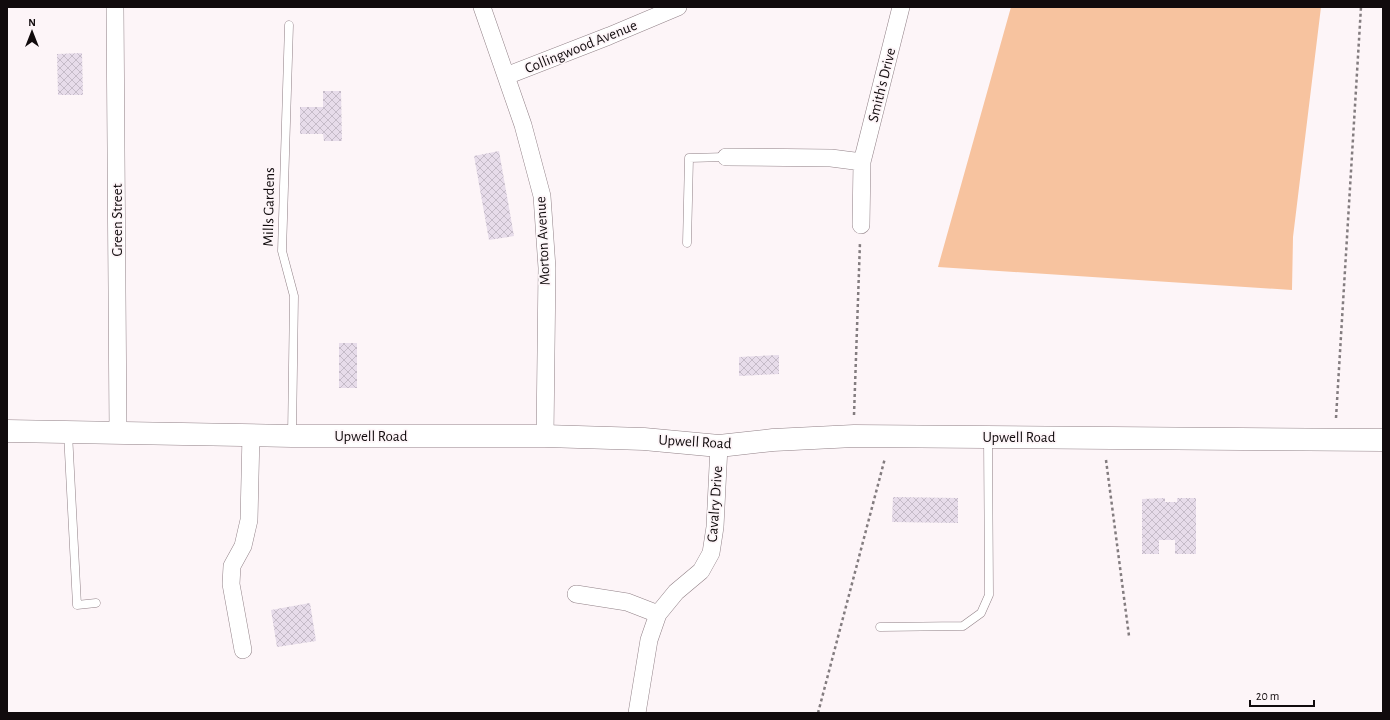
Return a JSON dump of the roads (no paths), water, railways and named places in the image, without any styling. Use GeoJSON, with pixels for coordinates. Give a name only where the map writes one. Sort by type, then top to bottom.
{"type":"FeatureCollection","features":[{"type":"Feature","properties":{"kind":"main road","name":"Upwell Road"},"geometry":{"type":"LineString","coordinates":[[7,431],[68,433],[118,432],[251,434],[292,436],[545,436],[644,439],[719,446],[773,440],[854,436],[1383,440]]}},
{"type":"Feature","properties":{"kind":"street","name":"Green Street"},"geometry":{"type":"LineString","coordinates":[[115,7],[118,432]]}},
{"type":"Feature","properties":{"kind":"street","name":"Morton Avenue"},"geometry":{"type":"LineString","coordinates":[[482,7],[523,125],[542,196],[547,268],[545,436]]}},
{"type":"Feature","properties":{"kind":"street","name":"Collingwood Avenue"},"geometry":{"type":"LineString","coordinates":[[506,76],[610,36],[678,7]]}},
{"type":"Feature","properties":{"kind":"street","name":"Smith's Drive"},"geometry":{"type":"LineString","coordinates":[[861,225],[862,162],[901,7]]}},
{"type":"Feature","properties":{"kind":"street"},"geometry":{"type":"LineString","coordinates":[[726,157],[831,158],[862,162]]}},
{"type":"Feature","properties":{"kind":"street"},"geometry":{"type":"LineString","coordinates":[[243,650],[231,584],[232,566],[243,546],[249,520],[251,434]]}},
{"type":"Feature","properties":{"kind":"street","name":"Cavalry Drive"},"geometry":{"type":"LineString","coordinates":[[637,713],[649,640],[658,614],[676,592],[700,571],[711,553],[715,527],[719,446]]}},
{"type":"Feature","properties":{"kind":"street"},"geometry":{"type":"LineString","coordinates":[[576,594],[628,602],[658,614]]}},
{"type":"Feature","properties":{"kind":"lane","name":"Mills Gardens"},"geometry":{"type":"LineString","coordinates":[[288,25],[282,251],[294,296],[292,436]]}},
{"type":"Feature","properties":{"kind":"lane"},"geometry":{"type":"LineString","coordinates":[[687,243],[689,158],[726,157]]}},
{"type":"Feature","properties":{"kind":"lane"},"geometry":{"type":"LineString","coordinates":[[68,433],[77,605],[96,603]]}},
{"type":"Feature","properties":{"kind":"lane"},"geometry":{"type":"LineString","coordinates":[[880,627],[963,626],[980,613],[989,595],[988,437]]}}]}
